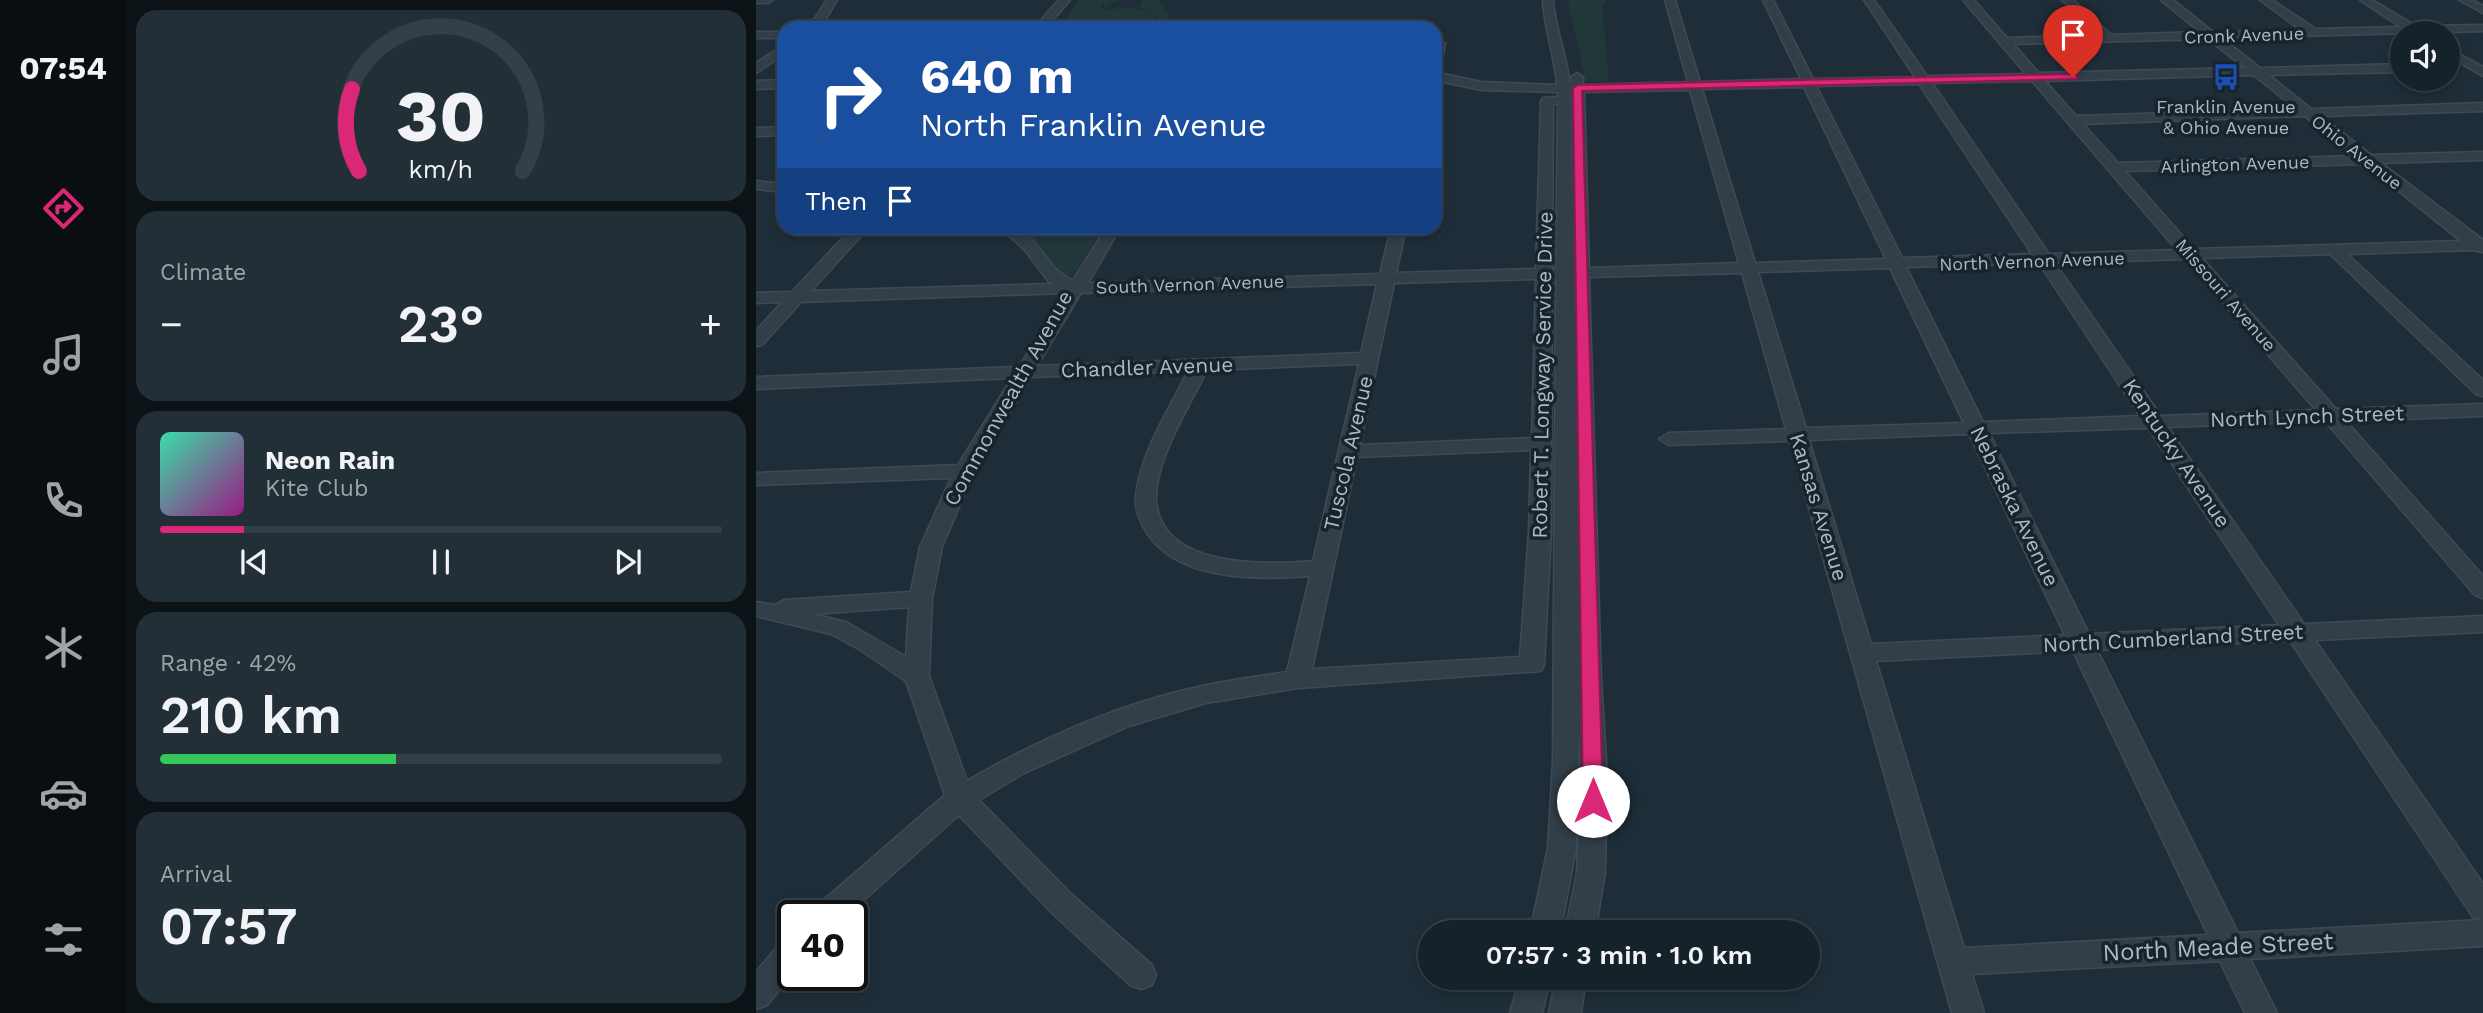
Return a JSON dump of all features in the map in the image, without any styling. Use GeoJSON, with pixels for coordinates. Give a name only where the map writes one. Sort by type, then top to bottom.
{"type":"FeatureCollection","features":[{"type":"Feature","properties":{"kind":"street"},"geometry":{"type":"LineString","coordinates":[[756,0],[768,0]]}},
{"type":"Feature","properties":{"kind":"street"},"geometry":{"type":"LineString","coordinates":[[818,21],[832,0]]}},
{"type":"Feature","properties":{"kind":"street"},"geometry":{"type":"LineString","coordinates":[[1046,21],[1065,0]]}},
{"type":"Feature","properties":{"kind":"street"},"geometry":{"type":"LineString","coordinates":[[1548,0],[1549,19],[1568,92],[1594,777],[1591,872],[1582,920]]}},
{"type":"Feature","properties":{"kind":"street","name":"Kansas Avenue"},"geometry":{"type":"LineString","coordinates":[[1670,0],[1968,1013]]}},
{"type":"Feature","properties":{"kind":"street","name":"Nebraska Avenue"},"geometry":{"type":"LineString","coordinates":[[1769,0],[2261,1013]]}},
{"type":"Feature","properties":{"kind":"street","name":"Kentucky Avenue"},"geometry":{"type":"LineString","coordinates":[[1868,0],[2483,908]]}},
{"type":"Feature","properties":{"kind":"street","name":"Missouri Avenue"},"geometry":{"type":"LineString","coordinates":[[1969,0],[2483,590]]}},
{"type":"Feature","properties":{"kind":"street"},"geometry":{"type":"LineString","coordinates":[[2067,0],[2109,39]]}},
{"type":"Feature","properties":{"kind":"street","name":"Ohio Avenue"},"geometry":{"type":"LineString","coordinates":[[2166,0],[2481,247]]}},
{"type":"Feature","properties":{"kind":"street"},"geometry":{"type":"LineString","coordinates":[[2265,0],[2314,33]]}},
{"type":"Feature","properties":{"kind":"street"},"geometry":{"type":"LineString","coordinates":[[2365,0],[2399,21]]}},
{"type":"Feature","properties":{"kind":"street"},"geometry":{"type":"LineString","coordinates":[[2464,0],[2483,10]]}},
{"type":"Feature","properties":{"kind":"street"},"geometry":{"type":"LineString","coordinates":[[1561,9],[1576,64],[1568,92]]}},
{"type":"Feature","properties":{"kind":"street","name":"Cronk Avenue"},"geometry":{"type":"LineString","coordinates":[[2460,29],[2483,28]]}},
{"type":"Feature","properties":{"kind":"street","name":"Cronk Avenue"},"geometry":{"type":"LineString","coordinates":[[2005,41],[2390,32]]}},
{"type":"Feature","properties":{"kind":"street"},"geometry":{"type":"LineString","coordinates":[[756,35],[777,35]]}},
{"type":"Feature","properties":{"kind":"street"},"geometry":{"type":"LineString","coordinates":[[756,69],[777,53]]}},
{"type":"Feature","properties":{"kind":"street"},"geometry":{"type":"LineString","coordinates":[[2460,57],[2480,68]]}},
{"type":"Feature","properties":{"kind":"street"},"geometry":{"type":"LineString","coordinates":[[2460,67],[2480,68]]}},
{"type":"Feature","properties":{"kind":"street"},"geometry":{"type":"LineString","coordinates":[[1442,78],[1481,86],[1568,92],[1696,86],[2390,68]]}},
{"type":"Feature","properties":{"kind":"street"},"geometry":{"type":"LineString","coordinates":[[756,85],[777,84]]}},
{"type":"Feature","properties":{"kind":"street","name":"Robert T. Longway Service Drive"},"geometry":{"type":"LineString","coordinates":[[1298,679],[1532,666],[1542,444],[1547,101],[1568,92]]}},
{"type":"Feature","properties":{"kind":"street"},"geometry":{"type":"LineString","coordinates":[[2072,120],[2483,107]]}},
{"type":"Feature","properties":{"kind":"street"},"geometry":{"type":"LineString","coordinates":[[756,132],[777,131]]}},
{"type":"Feature","properties":{"kind":"street","name":"Arlington Avenue"},"geometry":{"type":"LineString","coordinates":[[2114,167],[2483,156]]}},
{"type":"Feature","properties":{"kind":"street"},"geometry":{"type":"LineString","coordinates":[[756,186],[777,188]]}},
{"type":"Feature","properties":{"kind":"street"},"geometry":{"type":"LineString","coordinates":[[756,341],[853,235]]}},
{"type":"Feature","properties":{"kind":"street","name":"Commonwealth Avenue"},"geometry":{"type":"LineString","coordinates":[[1016,235],[1031,247],[1055,279],[1076,287],[964,471],[931,547],[921,599],[917,676],[960,798],[1061,903],[1141,975]]}},
{"type":"Feature","properties":{"kind":"street"},"geometry":{"type":"LineString","coordinates":[[1076,287],[1109,235]]}},
{"type":"Feature","properties":{"kind":"street","name":"Tuscola Avenue"},"geometry":{"type":"LineString","coordinates":[[1298,679],[1396,235]]}},
{"type":"Feature","properties":{"kind":"street","name":"North Vernon Avenue"},"geometry":{"type":"LineString","coordinates":[[1573,274],[2481,247]]}},
{"type":"Feature","properties":{"kind":"street"},"geometry":{"type":"LineString","coordinates":[[2335,251],[2483,390]]}},
{"type":"Feature","properties":{"kind":"street"},"geometry":{"type":"LineString","coordinates":[[1548,920],[1562,848],[1566,751],[1573,274]]}},
{"type":"Feature","properties":{"kind":"street","name":"South Vernon Avenue"},"geometry":{"type":"LineString","coordinates":[[756,298],[1573,274]]}},
{"type":"Feature","properties":{"kind":"street","name":"Chandler Avenue"},"geometry":{"type":"LineString","coordinates":[[756,383],[1370,358]]}},
{"type":"Feature","properties":{"kind":"street"},"geometry":{"type":"LineString","coordinates":[[1200,365],[1149,478],[1146,509],[1154,531],[1166,543],[1188,556],[1235,569],[1321,568]]}},
{"type":"Feature","properties":{"kind":"street","name":"North Lynch Street"},"geometry":{"type":"LineString","coordinates":[[1669,439],[2483,410]]}},
{"type":"Feature","properties":{"kind":"street"},"geometry":{"type":"LineString","coordinates":[[1349,451],[1542,444]]}},
{"type":"Feature","properties":{"kind":"street"},"geometry":{"type":"LineString","coordinates":[[756,479],[964,471]]}},
{"type":"Feature","properties":{"kind":"street"},"geometry":{"type":"LineString","coordinates":[[758,609],[921,599]]}},
{"type":"Feature","properties":{"kind":"street"},"geometry":{"type":"LineString","coordinates":[[758,609],[838,628],[917,676]]}},
{"type":"Feature","properties":{"kind":"street","name":"North Cumberland Street"},"geometry":{"type":"LineString","coordinates":[[1863,653],[2483,624]]}},
{"type":"Feature","properties":{"kind":"street"},"geometry":{"type":"LineString","coordinates":[[844,900],[960,798],[1013,768],[1121,719],[1206,694],[1298,679]]}},
{"type":"Feature","properties":{"kind":"street"},"geometry":{"type":"LineString","coordinates":[[1566,751],[1582,744],[1591,734]]}},
{"type":"Feature","properties":{"kind":"street","name":"North Meade Street"},"geometry":{"type":"LineString","coordinates":[[1953,962],[2483,933]]}},
{"type":"Feature","properties":{"kind":"street"},"geometry":{"type":"LineString","coordinates":[[756,995],[777,969]]}},
{"type":"Feature","properties":{"kind":"street"},"geometry":{"type":"LineString","coordinates":[[1526,1013],[1532,990]]}},
{"type":"Feature","properties":{"kind":"street"},"geometry":{"type":"LineString","coordinates":[[1565,1013],[1569,990]]}},
{"type":"Feature","properties":{"kind":"green space"},"geometry":{"type":"Polygon","coordinates":[[[1079,0],[1120,0],[1109,4],[1109,7],[1104,7],[1104,2],[1101,6],[1104,10],[1142,10],[1155,17],[1155,21],[1063,21],[1079,0]]]}},
{"type":"Feature","properties":{"kind":"green space"},"geometry":{"type":"Polygon","coordinates":[[[1142,0],[1160,0],[1165,13],[1169,13],[1169,21],[1157,21],[1157,17],[1139,7],[1143,3],[1142,0]]]}},
{"type":"Feature","properties":{"kind":"green space"},"geometry":{"type":"Polygon","coordinates":[[[1568,0],[1606,0],[1602,5],[1609,83],[1584,81],[1582,60],[1568,0]]]}},
{"type":"Feature","properties":{"kind":"green space"},"geometry":{"type":"Polygon","coordinates":[[[1024,235],[1099,235],[1073,275],[1063,277],[1024,235]]]}},
{"type":"Feature","properties":{"kind":"place","name":"Franklin Avenue & Ohio Avenue"},"geometry":{"type":"Point","coordinates":[2226,77]}},
{"type":"Feature","properties":{"kind":"route"},"geometry":{"type":"LineString","coordinates":[[1593,801],[1578,88],[2073,77]]}}]}
